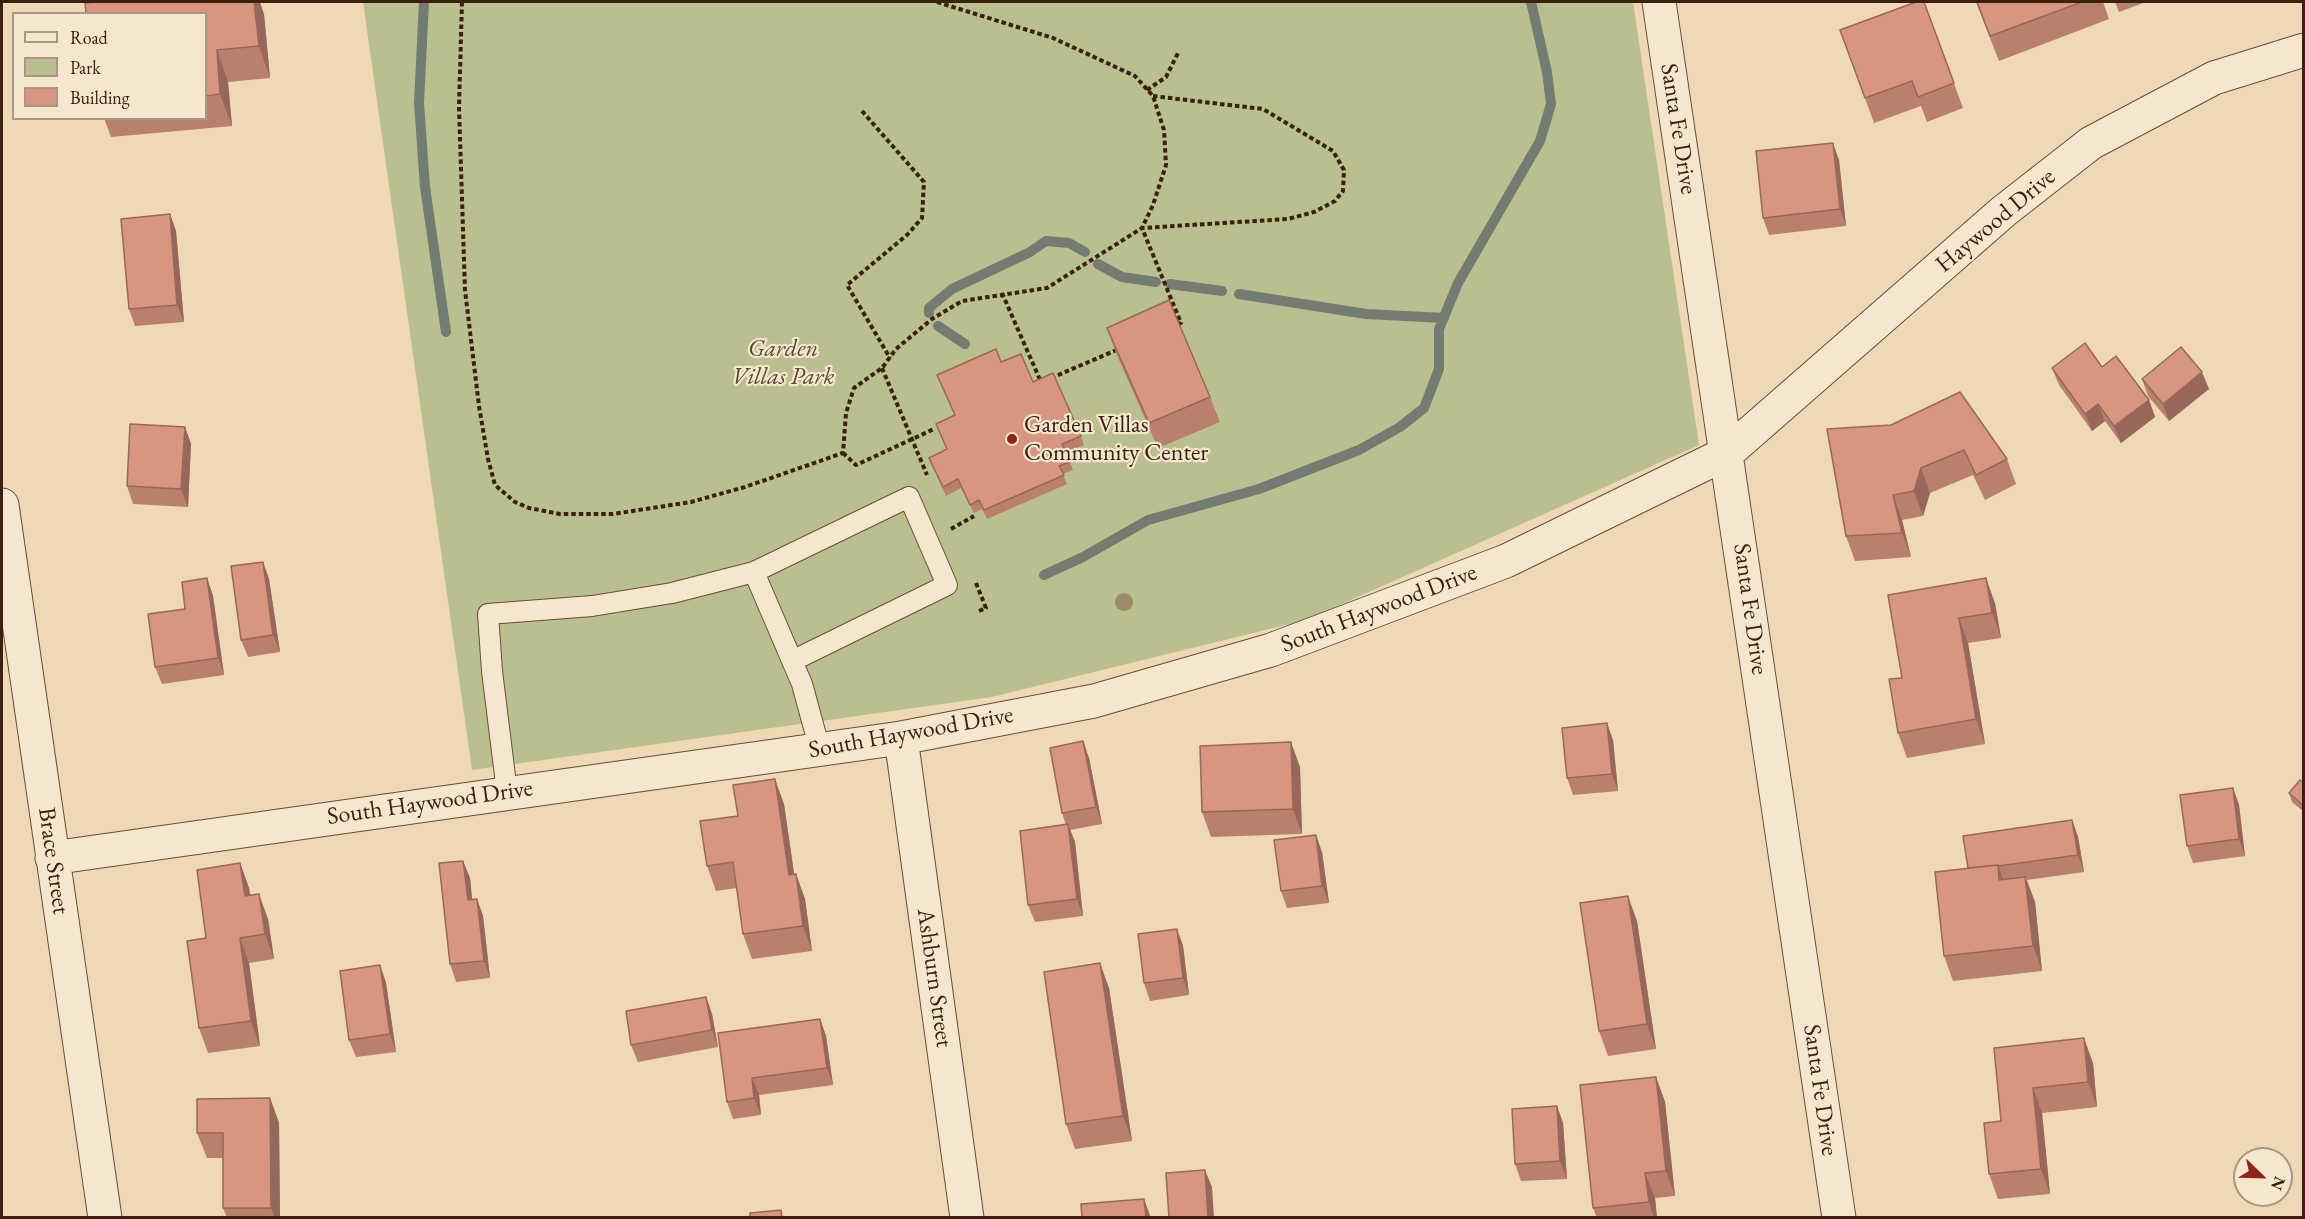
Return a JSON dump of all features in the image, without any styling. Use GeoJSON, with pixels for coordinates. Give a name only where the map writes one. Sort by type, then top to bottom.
{"type":"FeatureCollection","features":[{"type":"Feature","properties":{"kind":"street","name":"Santa Fe Drive"},"geometry":{"type":"LineString","coordinates":[[1659,2],[1839,1218]]}},
{"type":"Feature","properties":{"kind":"street","name":"Haywood Drive"},"geometry":{"type":"LineString","coordinates":[[1727,453],[2004,211],[2091,142],[2214,78],[2304,50]]}},
{"type":"Feature","properties":{"kind":"street","name":"South Haywood Drive"},"geometry":{"type":"LineString","coordinates":[[52,858],[901,738],[1094,701],[1271,650],[1506,561],[1727,453]]}},
{"type":"Feature","properties":{"kind":"street","name":"Brace Street"},"geometry":{"type":"LineString","coordinates":[[2,505],[105,1218]]}},
{"type":"Feature","properties":{"kind":"street","name":"Ashburn Street"},"geometry":{"type":"LineString","coordinates":[[901,738],[967,1218]]}},
{"type":"Feature","properties":{"kind":"lane"},"geometry":{"type":"LineString","coordinates":[[507,792],[492,671],[488,614],[592,606],[672,593],[754,572],[909,497],[947,585],[792,661]]}},
{"type":"Feature","properties":{"kind":"lane"},"geometry":{"type":"LineString","coordinates":[[754,572],[807,699],[820,750]]}},
{"type":"Feature","properties":{"kind":"path"},"geometry":{"type":"LineString","coordinates":[[462,2],[459,107],[465,290],[479,406],[495,485],[515,501],[529,508],[560,514],[613,514],[691,502],[745,487],[843,453]]}},
{"type":"Feature","properties":{"kind":"path"},"geometry":{"type":"LineString","coordinates":[[937,2],[1053,38],[1135,76],[1153,96],[1164,130],[1167,165],[1154,205],[1142,228],[1181,323],[1171,327]]}},
{"type":"Feature","properties":{"kind":"path"},"geometry":{"type":"LineString","coordinates":[[1147,90],[1166,76],[1179,51]]}},
{"type":"Feature","properties":{"kind":"path"},"geometry":{"type":"LineString","coordinates":[[843,453],[846,413],[854,388],[882,368],[896,349],[932,319],[962,301],[1002,293],[1047,288],[1142,228],[1288,219],[1314,212],[1335,201],[1342,191],[1344,170],[1333,152],[1263,109],[1153,96]]}},
{"type":"Feature","properties":{"kind":"path"},"geometry":{"type":"LineString","coordinates":[[862,111],[924,182],[922,218],[907,235],[847,285],[890,358]]}},
{"type":"Feature","properties":{"kind":"path"},"geometry":{"type":"LineString","coordinates":[[1002,293],[1042,382],[1128,346]]}},
{"type":"Feature","properties":{"kind":"path"},"geometry":{"type":"LineString","coordinates":[[843,453],[856,465],[934,429]]}},
{"type":"Feature","properties":{"kind":"green space","name":"Garden Villas Park"},"geometry":{"type":"Polygon","coordinates":[[[363,2],[1633,2],[1699,445],[1306,620],[992,697],[472,770],[363,2]]]}},
{"type":"Feature","properties":{"kind":"building"},"geometry":{"type":"Polygon","coordinates":[[[254,2],[259,46],[217,50],[220,94],[207,96],[207,12],[86,12],[85,3],[254,2]]]}},
{"type":"Feature","properties":{"kind":"building"},"geometry":{"type":"Polygon","coordinates":[[[1916,2],[1924,2],[1954,83],[1918,97],[1912,81],[1865,98],[1840,30],[1916,2]]]}},
{"type":"Feature","properties":{"kind":"building"},"geometry":{"type":"Polygon","coordinates":[[[1977,2],[2082,2],[1990,36],[1977,2]]]}},
{"type":"Feature","properties":{"kind":"building"},"geometry":{"type":"Polygon","coordinates":[[[1833,143],[1840,209],[1763,218],[1756,151],[1833,143]]]}},
{"type":"Feature","properties":{"kind":"building"},"geometry":{"type":"Polygon","coordinates":[[[170,214],[177,305],[129,309],[121,219],[170,214]]]}},
{"type":"Feature","properties":{"kind":"building"},"geometry":{"type":"Polygon","coordinates":[[[1169,300],[1210,397],[1149,423],[1107,328],[1169,300]]]}},
{"type":"Feature","properties":{"kind":"building"},"geometry":{"type":"Polygon","coordinates":[[[2085,343],[2102,367],[2116,356],[2149,400],[2114,426],[2098,404],[2085,414],[2052,368],[2085,343]]]}},
{"type":"Feature","properties":{"kind":"building"},"geometry":{"type":"Polygon","coordinates":[[[2181,347],[2202,372],[2163,404],[2142,379],[2181,347]]]}},
{"type":"Feature","properties":{"kind":"building","name":"Garden Villas Community Center"},"geometry":{"type":"Polygon","coordinates":[[[996,349],[1001,362],[1021,354],[1033,382],[1053,373],[1081,436],[1062,444],[1070,462],[1059,466],[1064,475],[984,510],[979,500],[970,505],[958,479],[943,487],[929,458],[947,449],[936,424],[955,415],[937,375],[996,349]]]}},
{"type":"Feature","properties":{"kind":"building"},"geometry":{"type":"Polygon","coordinates":[[[1960,392],[2007,459],[1976,475],[1964,450],[1921,468],[1914,491],[1893,495],[1902,533],[1846,536],[1827,429],[1891,425],[1960,392]]]}},
{"type":"Feature","properties":{"kind":"building"},"geometry":{"type":"Polygon","coordinates":[[[130,424],[185,427],[181,489],[127,486],[130,424]]]}},
{"type":"Feature","properties":{"kind":"building"},"geometry":{"type":"Polygon","coordinates":[[[263,562],[273,635],[241,640],[231,566],[263,562]]]}},
{"type":"Feature","properties":{"kind":"building"},"geometry":{"type":"Polygon","coordinates":[[[207,578],[218,658],[155,667],[148,614],[185,609],[182,582],[207,578]]]}},
{"type":"Feature","properties":{"kind":"building"},"geometry":{"type":"Polygon","coordinates":[[[1986,578],[1992,613],[1959,618],[1976,719],[1898,733],[1889,679],[1902,678],[1888,595],[1986,578]]]}},
{"type":"Feature","properties":{"kind":"building"},"geometry":{"type":"Polygon","coordinates":[[[1607,723],[1612,774],[1567,778],[1562,728],[1607,723]]]}},
{"type":"Feature","properties":{"kind":"building"},"geometry":{"type":"Polygon","coordinates":[[[1083,741],[1096,807],[1062,813],[1050,748],[1083,741]]]}},
{"type":"Feature","properties":{"kind":"building"},"geometry":{"type":"Polygon","coordinates":[[[1291,742],[1293,809],[1202,812],[1200,746],[1291,742]]]}},
{"type":"Feature","properties":{"kind":"building"},"geometry":{"type":"Polygon","coordinates":[[[775,779],[789,875],[796,874],[803,926],[743,934],[733,862],[707,866],[700,821],[738,816],[733,785],[775,779]]]}},
{"type":"Feature","properties":{"kind":"building"},"geometry":{"type":"Polygon","coordinates":[[[2300,780],[2304,783],[2304,806],[2289,793],[2300,780]]]}},
{"type":"Feature","properties":{"kind":"building"},"geometry":{"type":"Polygon","coordinates":[[[2233,788],[2239,839],[2187,846],[2180,795],[2233,788]]]}},
{"type":"Feature","properties":{"kind":"building"},"geometry":{"type":"Polygon","coordinates":[[[2072,820],[2078,855],[1968,868],[1963,836],[2072,820]]]}},
{"type":"Feature","properties":{"kind":"building"},"geometry":{"type":"Polygon","coordinates":[[[1068,824],[1077,899],[1028,905],[1020,831],[1068,824]]]}},
{"type":"Feature","properties":{"kind":"building"},"geometry":{"type":"Polygon","coordinates":[[[1316,835],[1322,886],[1281,891],[1274,840],[1316,835]]]}},
{"type":"Feature","properties":{"kind":"building"},"geometry":{"type":"Polygon","coordinates":[[[463,861],[468,900],[477,899],[484,961],[450,964],[439,863],[463,861]]]}},
{"type":"Feature","properties":{"kind":"building"},"geometry":{"type":"Polygon","coordinates":[[[240,863],[245,896],[259,894],[265,934],[240,938],[251,1021],[199,1028],[187,941],[206,938],[197,870],[240,863]]]}},
{"type":"Feature","properties":{"kind":"building"},"geometry":{"type":"Polygon","coordinates":[[[1998,865],[1999,880],[2025,877],[2033,946],[1944,956],[1935,872],[1998,865]]]}},
{"type":"Feature","properties":{"kind":"building"},"geometry":{"type":"Polygon","coordinates":[[[1628,896],[1647,1024],[1599,1031],[1580,903],[1628,896]]]}},
{"type":"Feature","properties":{"kind":"building"},"geometry":{"type":"Polygon","coordinates":[[[1177,929],[1183,978],[1144,983],[1138,934],[1177,929]]]}},
{"type":"Feature","properties":{"kind":"building"},"geometry":{"type":"Polygon","coordinates":[[[1100,963],[1123,1116],[1066,1124],[1044,972],[1100,963]]]}},
{"type":"Feature","properties":{"kind":"building"},"geometry":{"type":"Polygon","coordinates":[[[380,965],[390,1034],[349,1040],[340,971],[380,965]]]}},
{"type":"Feature","properties":{"kind":"building"},"geometry":{"type":"Polygon","coordinates":[[[706,997],[712,1030],[631,1045],[626,1011],[706,997]]]}},
{"type":"Feature","properties":{"kind":"building"},"geometry":{"type":"Polygon","coordinates":[[[820,1019],[827,1068],[752,1078],[754,1098],[727,1102],[718,1033],[820,1019]]]}},
{"type":"Feature","properties":{"kind":"building"},"geometry":{"type":"Polygon","coordinates":[[[2084,1038],[2088,1082],[2033,1088],[2041,1169],[1989,1174],[1984,1123],[2001,1121],[1994,1048],[2084,1038]]]}},
{"type":"Feature","properties":{"kind":"building"},"geometry":{"type":"Polygon","coordinates":[[[1656,1077],[1666,1171],[1645,1173],[1649,1202],[1593,1208],[1580,1085],[1656,1077]]]}},
{"type":"Feature","properties":{"kind":"building"},"geometry":{"type":"Polygon","coordinates":[[[270,1098],[271,1208],[223,1208],[223,1133],[197,1133],[197,1099],[270,1098]]]}},
{"type":"Feature","properties":{"kind":"building"},"geometry":{"type":"Polygon","coordinates":[[[1557,1106],[1560,1161],[1515,1164],[1512,1109],[1557,1106]]]}},
{"type":"Feature","properties":{"kind":"building"},"geometry":{"type":"Polygon","coordinates":[[[1205,1170],[1208,1218],[1169,1218],[1166,1173],[1205,1170]]]}},
{"type":"Feature","properties":{"kind":"building"},"geometry":{"type":"Polygon","coordinates":[[[1144,1199],[1146,1218],[1082,1218],[1081,1204],[1144,1199]]]}},
{"type":"Feature","properties":{"kind":"building"},"geometry":{"type":"Polygon","coordinates":[[[781,1210],[782,1218],[750,1218],[750,1213],[781,1210]]]}},
{"type":"Feature","properties":{"kind":"waterway"},"geometry":{"type":"LineString","coordinates":[[424,2],[419,103],[425,187],[446,332]]}},
{"type":"Feature","properties":{"kind":"waterway"},"geometry":{"type":"LineString","coordinates":[[1044,575],[1083,557],[1148,520],[1259,489],[1359,450],[1400,427],[1424,408],[1439,369],[1439,329],[1458,283],[1540,141],[1551,104],[1547,72],[1531,2]]}},
{"type":"Feature","properties":{"kind":"waterway"},"geometry":{"type":"LineString","coordinates":[[929,313],[929,308],[952,289],[1030,252],[1046,241],[1069,243],[1085,252]]}},
{"type":"Feature","properties":{"kind":"waterway"},"geometry":{"type":"LineString","coordinates":[[1098,264],[1122,277],[1156,282]]}},
{"type":"Feature","properties":{"kind":"waterway"},"geometry":{"type":"LineString","coordinates":[[1170,284],[1222,291]]}},
{"type":"Feature","properties":{"kind":"waterway"},"geometry":{"type":"LineString","coordinates":[[1239,294],[1366,314],[1444,318]]}},
{"type":"Feature","properties":{"kind":"waterway"},"geometry":{"type":"LineString","coordinates":[[938,326],[965,344]]}},
{"type":"Feature","properties":{"kind":"place","name":"Garden Villas Community Center"},"geometry":{"type":"Point","coordinates":[1012,439]}}]}
